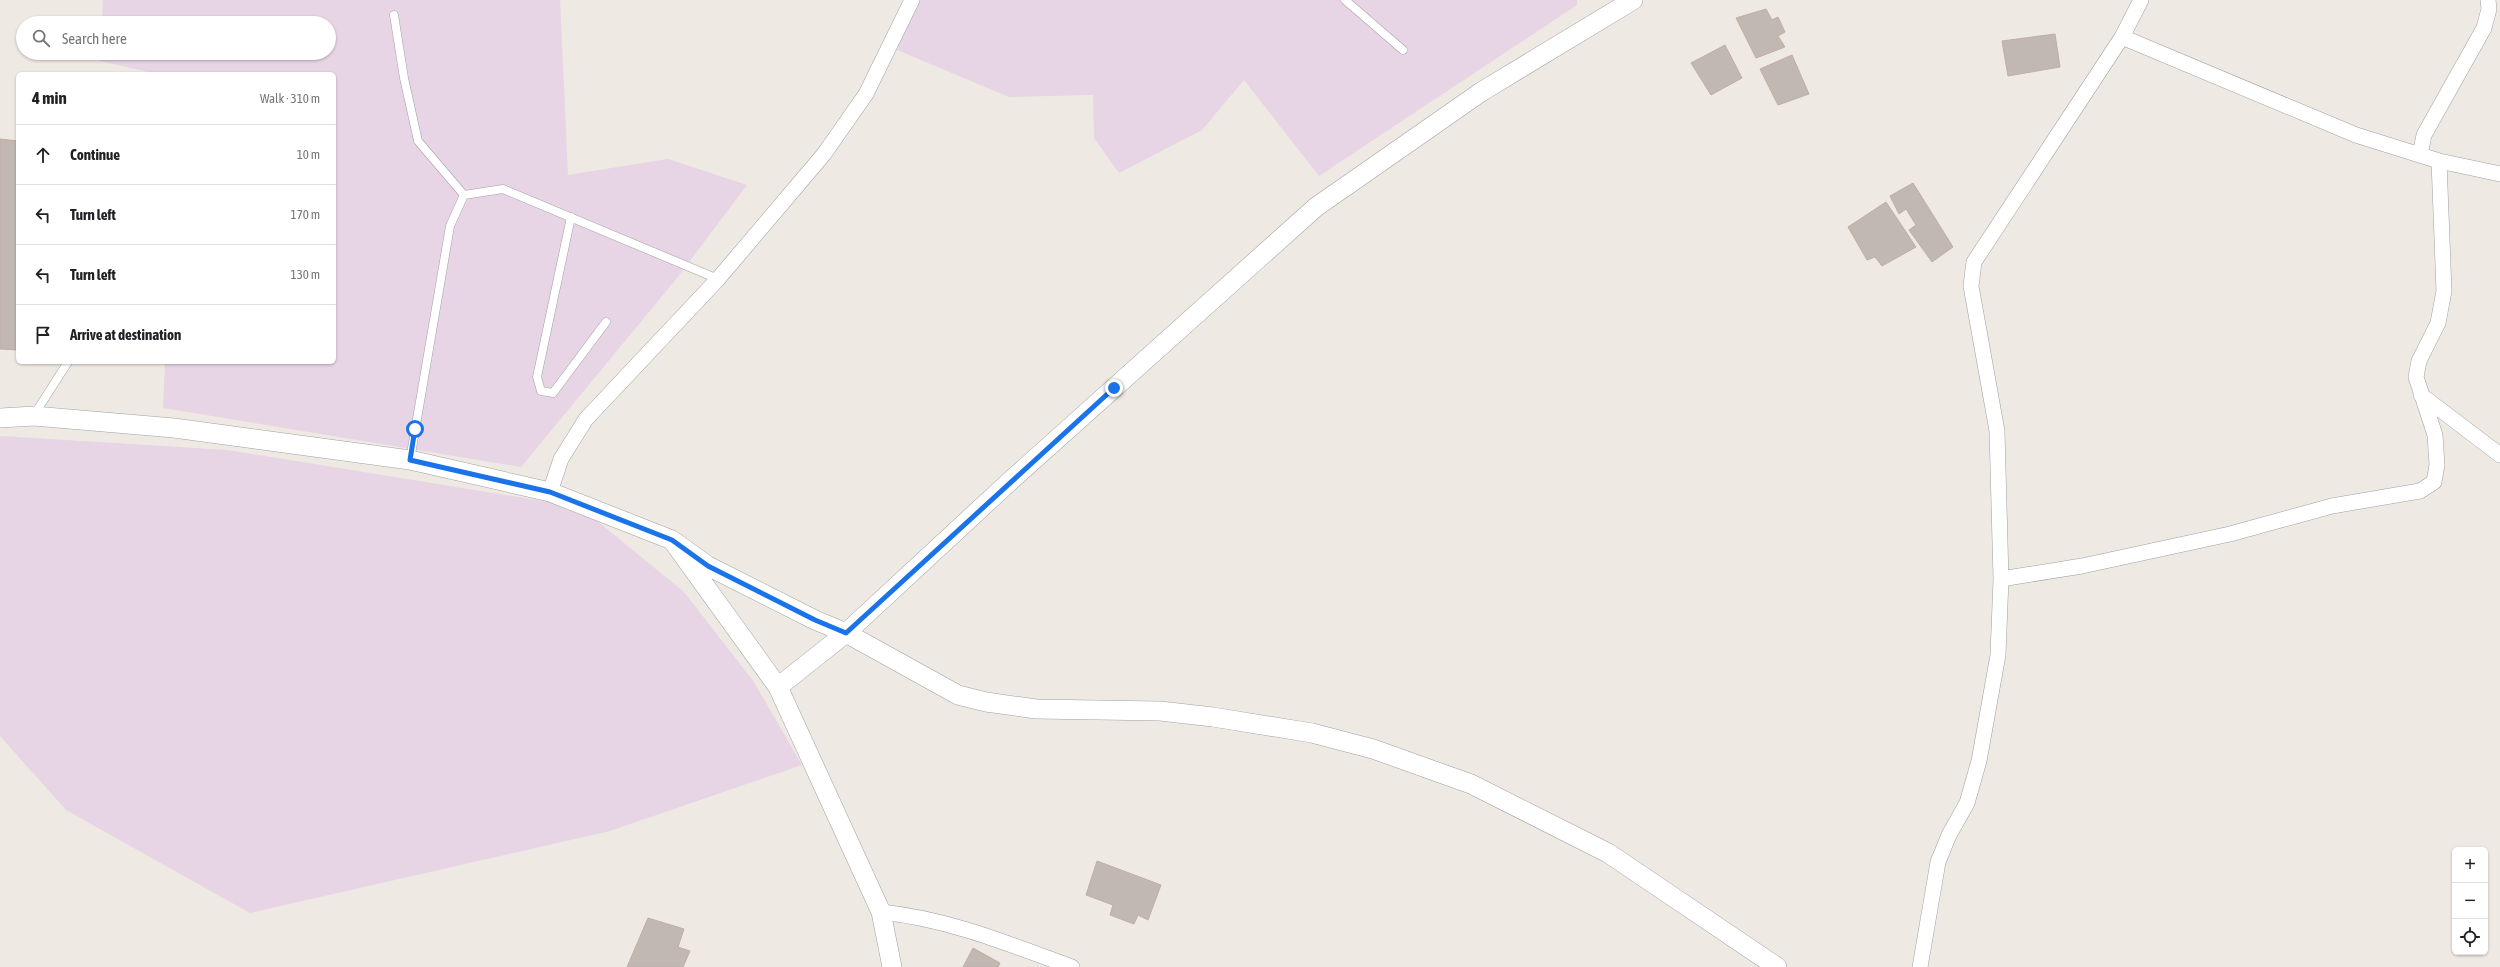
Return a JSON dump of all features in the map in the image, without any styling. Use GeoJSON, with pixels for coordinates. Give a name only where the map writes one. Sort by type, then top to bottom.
{"type":"FeatureCollection","features":[{"type":"Feature","properties":{"kind":"street"},"geometry":{"type":"LineString","coordinates":[[550,492],[561,459],[586,419],[718,279],[824,154],[861,100],[912,0]]}},
{"type":"Feature","properties":{"kind":"street"},"geometry":{"type":"LineString","coordinates":[[778,687],[846,633],[1008,483],[1316,208],[1481,92],[1634,0]]}},
{"type":"Feature","properties":{"kind":"street"},"geometry":{"type":"LineString","coordinates":[[1920,967],[1938,862],[1949,835],[1967,803],[1979,761],[1998,655],[2001,579],[1997,431],[1972,286],[1974,262],[2122,37],[2141,0]]}},
{"type":"Feature","properties":{"kind":"street"},"geometry":{"type":"LineString","coordinates":[[2420,155],[2424,135],[2484,28],[2489,10],[2488,0]]}},
{"type":"Feature","properties":{"kind":"street"},"geometry":{"type":"LineString","coordinates":[[2122,37],[2356,135],[2439,161],[2500,174]]}},
{"type":"Feature","properties":{"kind":"street"},"geometry":{"type":"LineString","coordinates":[[2001,579],[2082,566],[2230,534],[2332,506],[2420,491],[2434,482],[2437,465],[2435,435],[2416,377],[2419,361],[2438,323],[2444,290],[2439,161]]}},
{"type":"Feature","properties":{"kind":"street"},"geometry":{"type":"LineString","coordinates":[[2421,395],[2500,455]]}},
{"type":"Feature","properties":{"kind":"street"},"geometry":{"type":"LineString","coordinates":[[0,418],[34,416],[174,428],[410,460],[550,492],[672,540],[708,566],[815,620],[846,633],[958,695],[986,702],[1036,709],[1160,711],[1213,717],[1312,733],[1373,749],[1471,784],[1608,853],[1653,881],[1757,962],[1777,967]]}},
{"type":"Feature","properties":{"kind":"street"},"geometry":{"type":"LineString","coordinates":[[672,540],[778,687],[881,912],[892,967]]}},
{"type":"Feature","properties":{"kind":"street"},"geometry":{"type":"LineString","coordinates":[[881,912],[918,916],[964,928],[1072,967]]}},
{"type":"Feature","properties":{"kind":"lane"},"geometry":{"type":"LineString","coordinates":[[1345,0],[1403,50]]}},
{"type":"Feature","properties":{"kind":"lane"},"geometry":{"type":"LineString","coordinates":[[394,15],[404,78],[418,142],[464,195]]}},
{"type":"Feature","properties":{"kind":"lane"},"geometry":{"type":"LineString","coordinates":[[464,195],[503,189],[718,279]]}},
{"type":"Feature","properties":{"kind":"lane"},"geometry":{"type":"LineString","coordinates":[[410,460],[450,226],[464,195]]}},
{"type":"Feature","properties":{"kind":"lane"},"geometry":{"type":"LineString","coordinates":[[571,217],[537,377],[541,391],[552,393],[606,322]]}},
{"type":"Feature","properties":{"kind":"lane"},"geometry":{"type":"LineString","coordinates":[[34,416],[67,364]]}},
{"type":"Feature","properties":{"kind":"shaded area"},"geometry":{"type":"Polygon","coordinates":[[[103,0],[560,0],[568,175],[668,159],[747,185],[677,278],[521,467],[163,408],[165,364],[336,364],[336,72],[148,72],[100,60],[336,60],[336,16],[102,16],[103,0]]]}},
{"type":"Feature","properties":{"kind":"shaded area"},"geometry":{"type":"Polygon","coordinates":[[[917,0],[1577,0],[1577,5],[1319,176],[1244,80],[1202,130],[1119,173],[1094,138],[1093,95],[1009,97],[897,50],[917,0]]]}},
{"type":"Feature","properties":{"kind":"shaded area"},"geometry":{"type":"Polygon","coordinates":[[[0,436],[227,450],[580,507],[684,592],[754,682],[802,765],[610,831],[250,913],[66,810],[0,736],[0,436]]]}},
{"type":"Feature","properties":{"kind":"building"},"geometry":{"type":"Polygon","coordinates":[[[1766,9],[1772,20],[1778,17],[1785,32],[1778,36],[1785,47],[1756,58],[1736,18],[1766,9]]]}},
{"type":"Feature","properties":{"kind":"building"},"geometry":{"type":"Polygon","coordinates":[[[2055,34],[2060,67],[2008,76],[2002,41],[2055,34]]]}},
{"type":"Feature","properties":{"kind":"building"},"geometry":{"type":"Polygon","coordinates":[[[1725,45],[1742,78],[1711,95],[1691,63],[1725,45]]]}},
{"type":"Feature","properties":{"kind":"building"},"geometry":{"type":"Polygon","coordinates":[[[1792,55],[1809,94],[1778,105],[1760,69],[1792,55]]]}},
{"type":"Feature","properties":{"kind":"building"},"geometry":{"type":"Polygon","coordinates":[[[0,139],[16,141],[16,350],[0,349],[0,139]]]}},
{"type":"Feature","properties":{"kind":"building"},"geometry":{"type":"Polygon","coordinates":[[[1913,183],[1953,247],[1932,262],[1909,230],[1916,225],[1906,209],[1899,214],[1890,196],[1913,183]]]}},
{"type":"Feature","properties":{"kind":"building"},"geometry":{"type":"Polygon","coordinates":[[[1886,202],[1916,247],[1882,266],[1875,257],[1867,260],[1848,227],[1886,202]]]}},
{"type":"Feature","properties":{"kind":"building"},"geometry":{"type":"Polygon","coordinates":[[[1097,861],[1161,885],[1148,920],[1138,915],[1134,924],[1110,915],[1113,905],[1086,895],[1097,861]]]}},
{"type":"Feature","properties":{"kind":"building"},"geometry":{"type":"Polygon","coordinates":[[[648,918],[684,929],[678,947],[690,951],[683,967],[627,967],[648,918]]]}},
{"type":"Feature","properties":{"kind":"building"},"geometry":{"type":"Polygon","coordinates":[[[973,948],[1000,963],[998,967],[963,967],[973,948]]]}},
{"type":"Feature","properties":{"kind":"route"},"geometry":{"type":"LineString","coordinates":[[415,429],[410,460],[550,492],[672,540],[708,566],[815,620],[846,633],[1008,483],[1114,388]]}}]}
